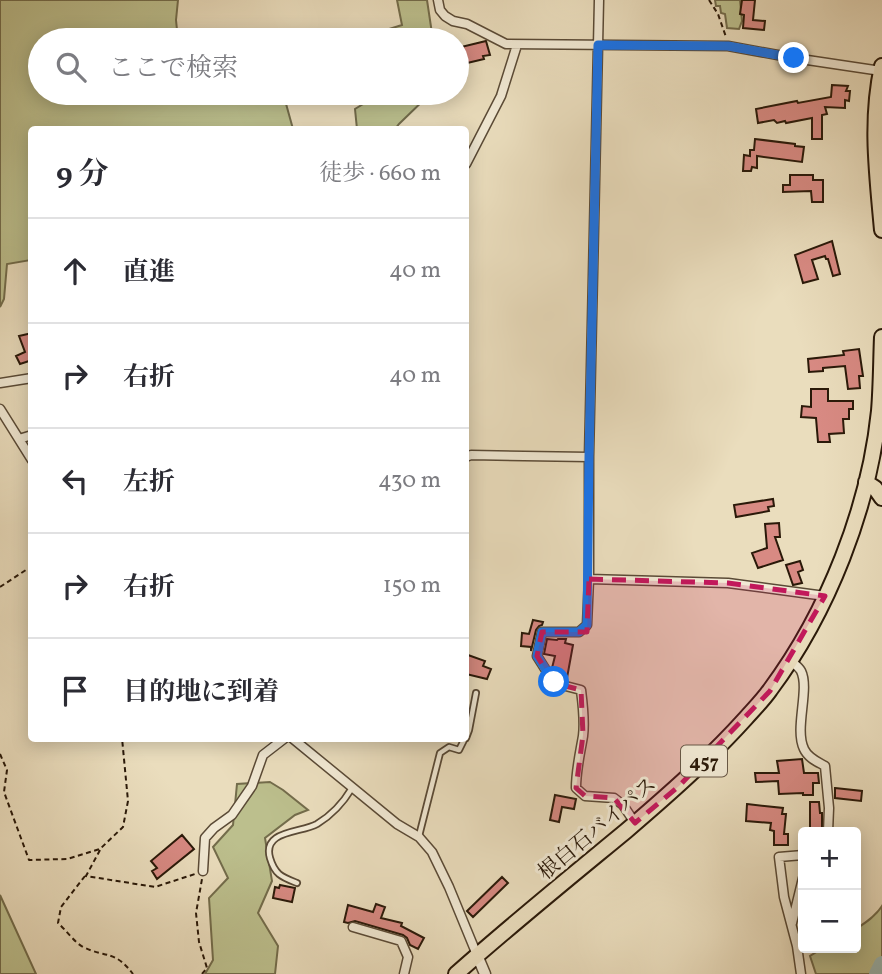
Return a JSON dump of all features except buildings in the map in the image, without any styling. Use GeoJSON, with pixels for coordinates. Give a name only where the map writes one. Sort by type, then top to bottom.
{"type":"FeatureCollection","features":[{"type":"Feature","properties":{"kind":"highway"},"geometry":{"type":"LineString","coordinates":[[881,69],[875,108],[875,144],[882,230]]}},
{"type":"Feature","properties":{"kind":"highway","name":"457"},"geometry":{"type":"LineString","coordinates":[[866,482],[878,413],[882,337]]}},
{"type":"Feature","properties":{"kind":"highway"},"geometry":{"type":"LineString","coordinates":[[866,482],[875,488],[882,498]]}},
{"type":"Feature","properties":{"kind":"highway","name":"根白石バイパス"},"geometry":{"type":"LineString","coordinates":[[456,974],[679,786],[734,732],[770,691],[800,643],[839,569],[866,482]]}},
{"type":"Feature","properties":{"kind":"street"},"geometry":{"type":"LineString","coordinates":[[438,0],[445,16],[506,44],[728,46],[881,69]]}},
{"type":"Feature","properties":{"kind":"street"},"geometry":{"type":"LineString","coordinates":[[599,0],[587,625],[579,632],[542,632],[537,656],[554,682],[581,690],[583,735],[576,768],[576,788],[585,796],[614,799],[623,805],[635,824]]}},
{"type":"Feature","properties":{"kind":"street"},"geometry":{"type":"LineString","coordinates":[[469,158],[500,96],[517,45]]}},
{"type":"Feature","properties":{"kind":"street"},"geometry":{"type":"LineString","coordinates":[[0,383],[28,379]]}},
{"type":"Feature","properties":{"kind":"street"},"geometry":{"type":"LineString","coordinates":[[0,408],[28,454]]}},
{"type":"Feature","properties":{"kind":"street"},"geometry":{"type":"LineString","coordinates":[[19,439],[28,436]]}},
{"type":"Feature","properties":{"kind":"street"},"geometry":{"type":"LineString","coordinates":[[469,456],[589,457]]}},
{"type":"Feature","properties":{"kind":"street"},"geometry":{"type":"LineString","coordinates":[[589,579],[728,583],[825,596]]}},
{"type":"Feature","properties":{"kind":"street"},"geometry":{"type":"LineString","coordinates":[[790,660],[801,671],[803,682],[801,737],[804,750],[809,757],[825,766],[828,827]]}},
{"type":"Feature","properties":{"kind":"street"},"geometry":{"type":"LineString","coordinates":[[203,871],[205,838],[232,815],[252,786],[263,755],[280,742]]}},
{"type":"Feature","properties":{"kind":"street"},"geometry":{"type":"LineString","coordinates":[[298,742],[397,824],[419,836],[432,852],[485,974]]}},
{"type":"Feature","properties":{"kind":"street"},"geometry":{"type":"LineString","coordinates":[[798,855],[779,857],[784,897],[798,939]]}},
{"type":"Feature","properties":{"kind":"street"},"geometry":{"type":"LineString","coordinates":[[792,925],[800,890]]}},
{"type":"Feature","properties":{"kind":"street"},"geometry":{"type":"LineString","coordinates":[[353,927],[401,942],[408,957],[404,974]]}},
{"type":"Feature","properties":{"kind":"street"},"geometry":{"type":"LineString","coordinates":[[799,953],[800,974]]}},
{"type":"Feature","properties":{"kind":"lane"},"geometry":{"type":"LineString","coordinates":[[469,732],[476,693]]}},
{"type":"Feature","properties":{"kind":"lane"},"geometry":{"type":"LineString","coordinates":[[419,836],[440,753],[449,747],[459,750],[463,742]]}},
{"type":"Feature","properties":{"kind":"lane"},"geometry":{"type":"LineString","coordinates":[[297,883],[280,877],[275,870],[270,859],[270,844],[278,836],[316,824],[341,805],[352,788]]}},
{"type":"Feature","properties":{"kind":"path"},"geometry":{"type":"LineString","coordinates":[[709,0],[718,14],[728,46]]}},
{"type":"Feature","properties":{"kind":"path"},"geometry":{"type":"LineString","coordinates":[[0,587],[28,569]]}},
{"type":"Feature","properties":{"kind":"path"},"geometry":{"type":"LineString","coordinates":[[122,742],[128,801],[123,827],[100,849],[86,876],[61,907],[58,923],[82,946],[112,955],[133,974]]}},
{"type":"Feature","properties":{"kind":"path"},"geometry":{"type":"LineString","coordinates":[[0,754],[7,771],[4,792],[29,860],[67,859],[100,849]]}},
{"type":"Feature","properties":{"kind":"path"},"geometry":{"type":"LineString","coordinates":[[86,876],[155,887],[203,871],[196,913],[199,942],[207,968],[202,974]]}},
{"type":"Feature","properties":{"kind":"highlighted area"},"geometry":{"type":"Polygon","coordinates":[[[589,579],[728,583],[825,596],[770,691],[679,786],[635,823],[614,798],[585,796],[576,788],[583,735],[581,690],[554,683],[537,656],[542,632],[587,632],[589,579]]]}},
{"type":"Feature","properties":{"kind":"green space"},"geometry":{"type":"Polygon","coordinates":[[[0,0],[178,0],[177,28],[28,28],[28,105],[286,105],[292,126],[28,126],[28,260],[7,264],[4,299],[0,307],[0,0]]]}},
{"type":"Feature","properties":{"kind":"green space"},"geometry":{"type":"Polygon","coordinates":[[[397,0],[427,0],[431,28],[392,28],[402,25],[397,0]]]}},
{"type":"Feature","properties":{"kind":"green space"},"geometry":{"type":"Polygon","coordinates":[[[715,0],[740,0],[742,21],[739,29],[727,28],[725,14],[721,13],[720,6],[716,6],[715,0]]]}},
{"type":"Feature","properties":{"kind":"green space"},"geometry":{"type":"Polygon","coordinates":[[[362,105],[419,105],[397,126],[357,126],[355,109],[362,105]]]}},
{"type":"Feature","properties":{"kind":"green space"},"geometry":{"type":"Polygon","coordinates":[[[270,782],[308,810],[295,815],[265,838],[272,881],[258,913],[278,946],[275,974],[205,974],[213,960],[209,898],[228,878],[213,847],[233,825],[237,784],[270,782]]]}},
{"type":"Feature","properties":{"kind":"green space"},"geometry":{"type":"Polygon","coordinates":[[[0,895],[36,974],[0,974],[0,895]]]}},
{"type":"Feature","properties":{"kind":"green space"},"geometry":{"type":"Polygon","coordinates":[[[882,906],[882,974],[816,974],[810,956],[815,953],[861,953],[861,925],[882,906]]]}},
{"type":"Feature","properties":{"kind":"waterway"},"geometry":{"type":"LineString","coordinates":[[877,974],[882,964]]}},
{"type":"Feature","properties":{"kind":"route"},"geometry":{"type":"LineString","coordinates":[[554,682],[537,656],[542,632],[579,632],[587,625],[598,45],[717,45],[794,58]]}}]}
